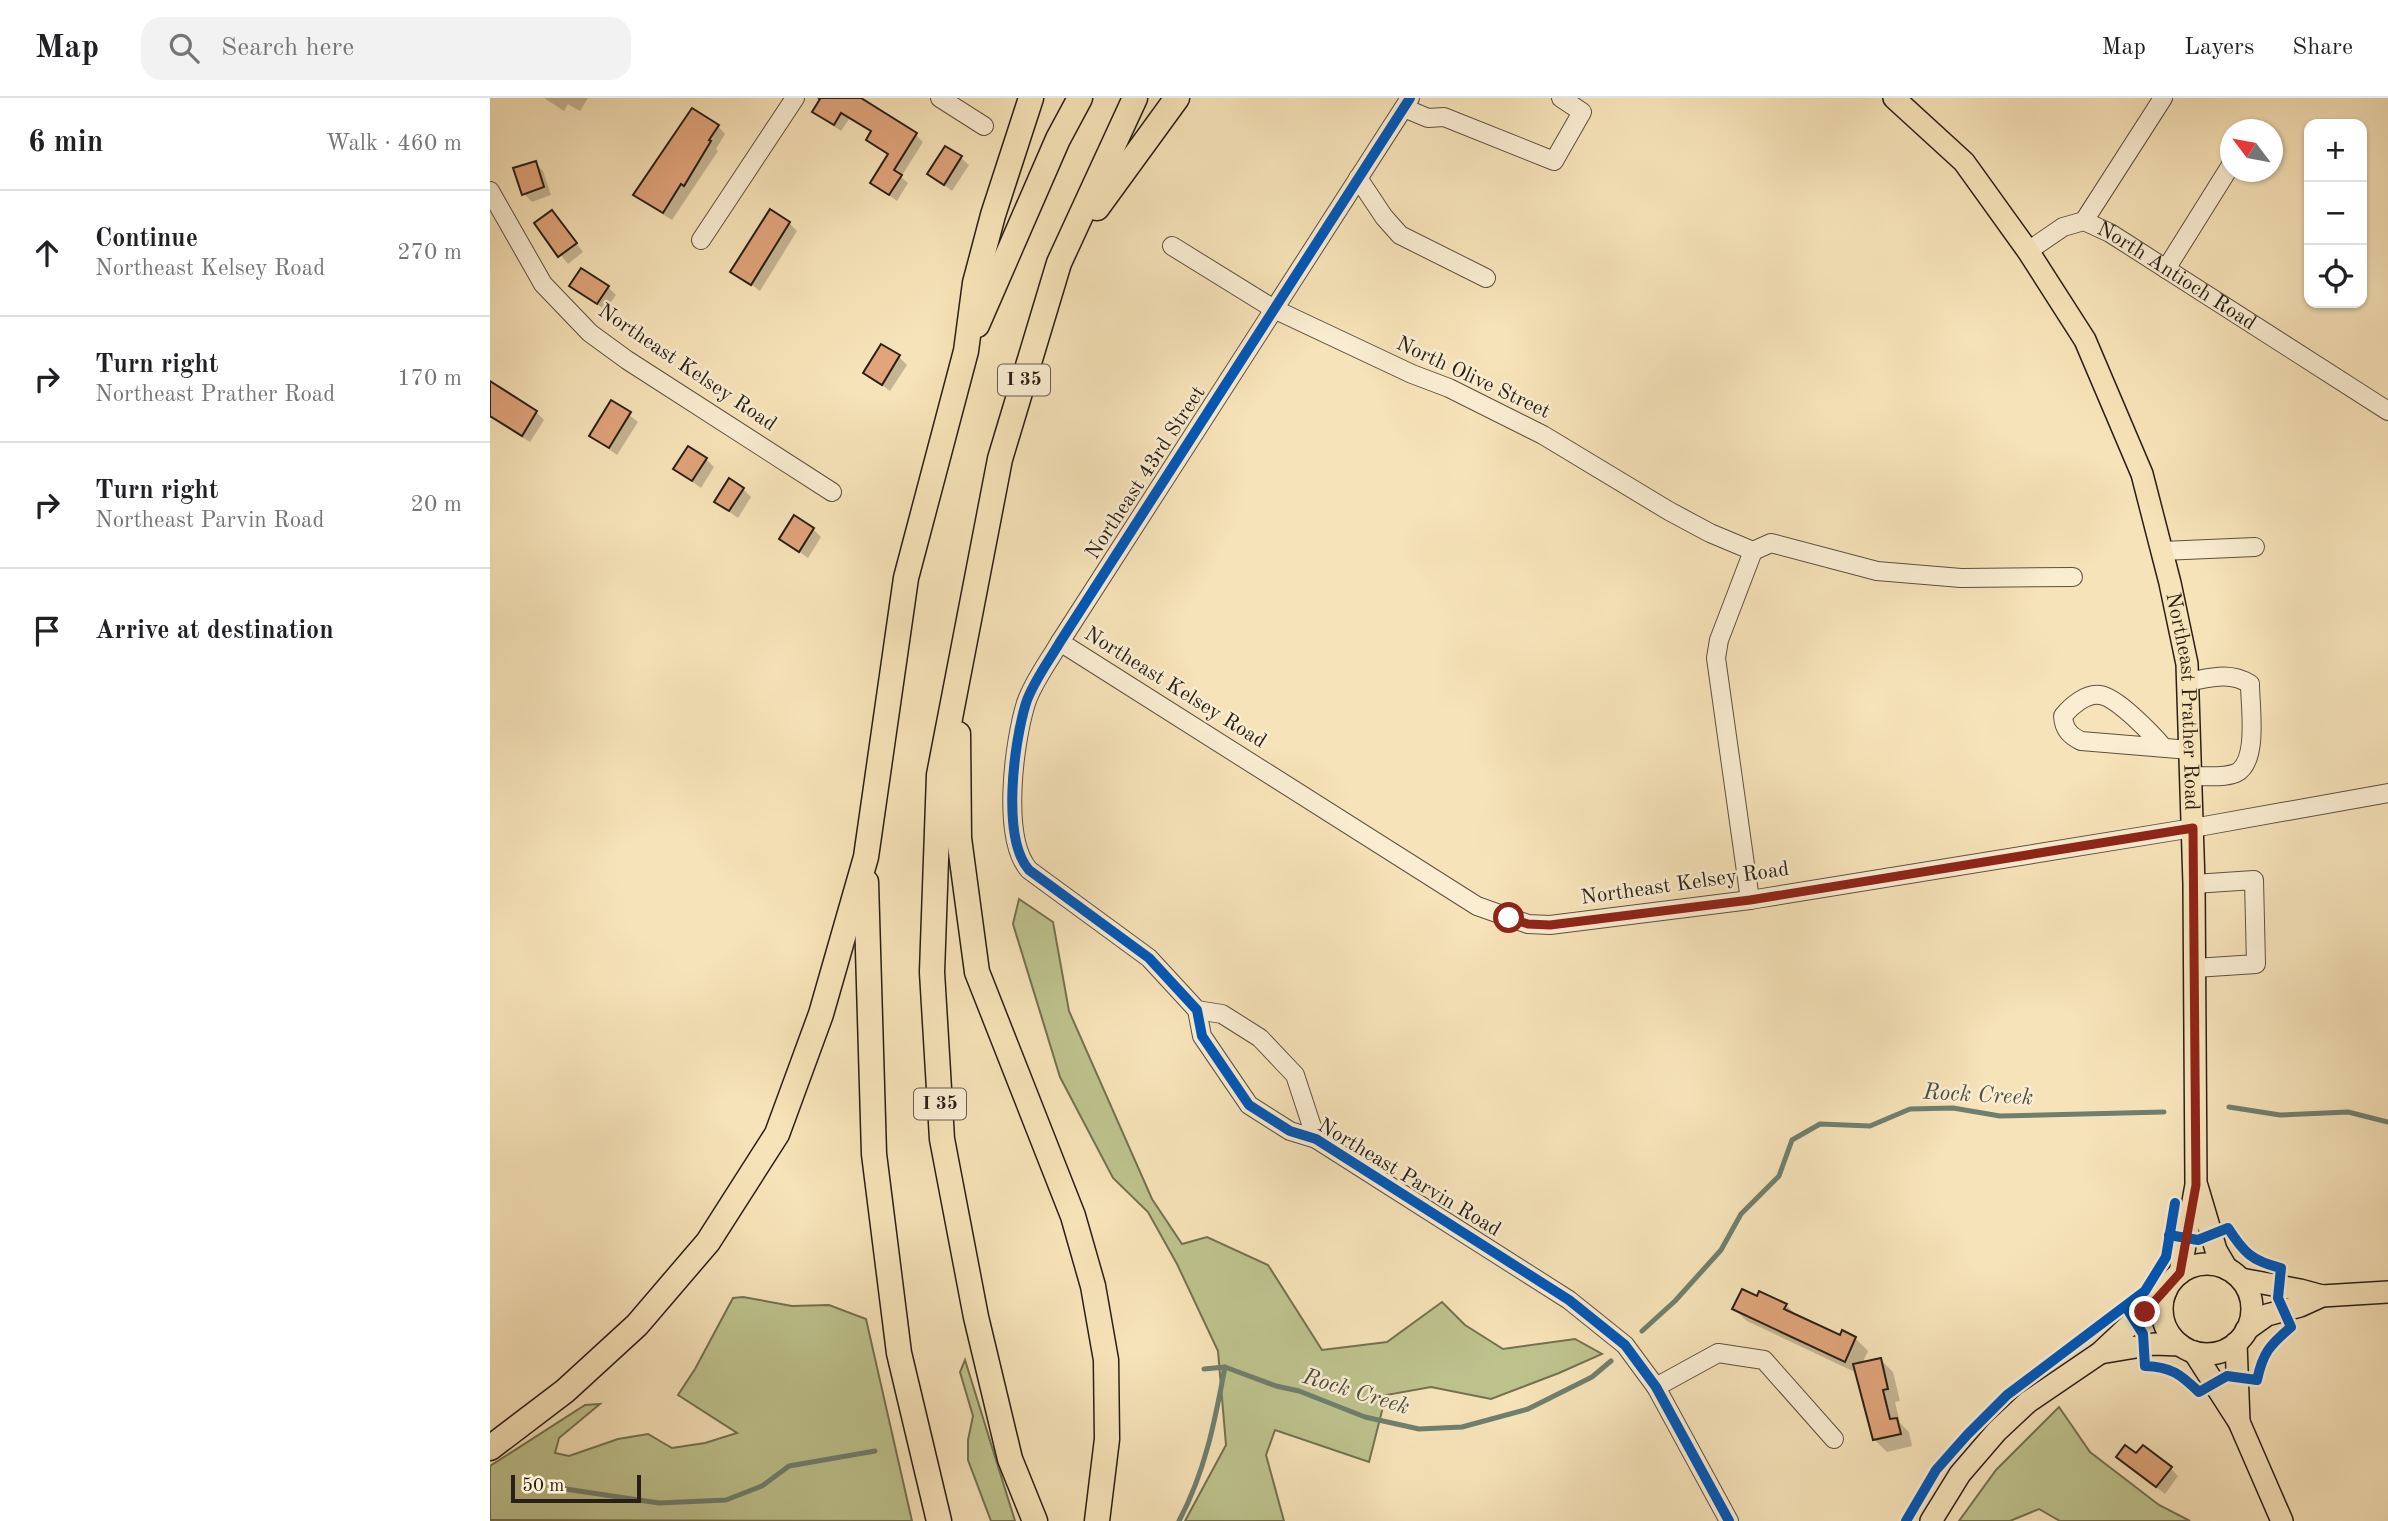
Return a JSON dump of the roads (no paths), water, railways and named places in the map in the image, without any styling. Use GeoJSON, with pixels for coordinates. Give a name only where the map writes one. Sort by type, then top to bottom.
{"type":"FeatureCollection","features":[{"type":"Feature","properties":{"kind":"highway"},"geometry":{"type":"LineString","coordinates":[[490,1448],[565,1391],[637,1325],[708,1242],[777,1134],[821,1014],[866,857],[906,578],[966,351],[975,282],[993,215],[1031,98]]}},
{"type":"Feature","properties":{"kind":"highway"},"geometry":{"type":"LineString","coordinates":[[966,351],[1058,139],[1080,98]]}},
{"type":"Feature","properties":{"kind":"highway","name":"I 35"},"geometry":{"type":"LineString","coordinates":[[1035,1521],[1007,1446],[976,1317],[942,1139],[933,972],[939,775],[1000,459],[1059,263],[1135,98]]}},
{"type":"Feature","properties":{"kind":"highway"},"geometry":{"type":"LineString","coordinates":[[1059,263],[1177,98]]}},
{"type":"Feature","properties":{"kind":"highway"},"geometry":{"type":"LineString","coordinates":[[958,677],[958,838],[977,972],[1073,1216],[1093,1286],[1106,1360],[1107,1439],[1098,1516]]}},
{"type":"Feature","properties":{"kind":"highway"},"geometry":{"type":"LineString","coordinates":[[866,857],[874,1154],[900,1353],[939,1521]]}},
{"type":"Feature","properties":{"kind":"main road"},"geometry":{"type":"LineString","coordinates":[[1894,98],[1964,162],[2028,251]]}},
{"type":"Feature","properties":{"kind":"main road","name":"Northeast Prather Road"},"geometry":{"type":"LineString","coordinates":[[2028,251],[2085,340],[2142,474],[2187,664],[2194,884],[2196,1185],[2180,1273]]}},
{"type":"Feature","properties":{"kind":"main road","name":"Northeast Prather Road"},"geometry":{"type":"LineString","coordinates":[[2196,1185],[2206,1210],[2216,1250],[2234,1274]]}},
{"type":"Feature","properties":{"kind":"main road"},"geometry":{"type":"LineString","coordinates":[[1931,1521],[1960,1474],[1997,1431],[2028,1402],[2100,1353],[2166,1290],[2180,1273],[2203,1264],[2215,1265],[2234,1274],[2322,1296],[2388,1292]]}},
{"type":"Feature","properties":{"kind":"main road"},"geometry":{"type":"LineString","coordinates":[[2234,1274],[2248,1290],[2252,1304],[2251,1317],[2241,1336],[2239,1422]]}},
{"type":"Feature","properties":{"kind":"main road"},"geometry":{"type":"LineString","coordinates":[[2166,1290],[2162,1305],[2163,1320],[2170,1334],[2187,1349],[2239,1422],[2282,1521]]}},
{"type":"Feature","properties":{"kind":"main road"},"geometry":{"type":"LineString","coordinates":[[2100,1353],[2154,1344],[2209,1354],[2224,1351],[2267,1315],[2300,1306],[2322,1296]]}},
{"type":"Feature","properties":{"kind":"street"},"geometry":{"type":"LineString","coordinates":[[701,240],[794,98]]}},
{"type":"Feature","properties":{"kind":"street"},"geometry":{"type":"LineString","coordinates":[[940,98],[984,126]]}},
{"type":"Feature","properties":{"kind":"street"},"geometry":{"type":"LineString","coordinates":[[1407,103],[1428,118],[1444,117],[1555,162],[1582,112],[1561,98]]}},
{"type":"Feature","properties":{"kind":"street"},"geometry":{"type":"LineString","coordinates":[[2084,221],[2163,98]]}},
{"type":"Feature","properties":{"kind":"street","name":"Northeast 43rd Street"},"geometry":{"type":"LineString","coordinates":[[1050,887],[1021,861],[1016,840],[1012,791],[1015,755],[1026,701],[1060,642],[1407,103]]}},
{"type":"Feature","properties":{"kind":"street"},"geometry":{"type":"LineString","coordinates":[[1358,178],[1384,217],[1400,235],[1486,278]]}},
{"type":"Feature","properties":{"kind":"street"},"geometry":{"type":"LineString","coordinates":[[2166,269],[2220,182]]}},
{"type":"Feature","properties":{"kind":"street","name":"Northeast Kelsey Road"},"geometry":{"type":"LineString","coordinates":[[490,191],[543,284],[590,333],[627,360],[832,492]]}},
{"type":"Feature","properties":{"kind":"street","name":"North Antioch Road"},"geometry":{"type":"LineString","coordinates":[[2028,251],[2063,227],[2084,221],[2110,233],[2388,411]]}},
{"type":"Feature","properties":{"kind":"street","name":"North Olive Street"},"geometry":{"type":"LineString","coordinates":[[1172,246],[1274,309],[1412,374],[1450,388],[1531,429],[1679,517],[1753,551]]}},
{"type":"Feature","properties":{"kind":"street"},"geometry":{"type":"LineString","coordinates":[[1750,900],[1716,658],[1719,640],[1753,551],[1771,543],[1877,572],[1961,578],[2073,577]]}},
{"type":"Feature","properties":{"kind":"street"},"geometry":{"type":"LineString","coordinates":[[2162,551],[2255,547]]}},
{"type":"Feature","properties":{"kind":"street","name":"Northeast Kelsey Road"},"geometry":{"type":"LineString","coordinates":[[1060,642],[1476,906],[1528,924],[1550,925],[1750,900],[2193,828],[2388,793]]}},
{"type":"Feature","properties":{"kind":"street"},"geometry":{"type":"LineString","coordinates":[[2187,682],[2222,675],[2238,676],[2250,684],[2251,754],[2244,767],[2235,774],[2191,776]]}},
{"type":"Feature","properties":{"kind":"street"},"geometry":{"type":"LineString","coordinates":[[2164,748],[2112,700],[2100,695],[2089,696],[2072,705],[2063,716],[2064,727],[2072,737],[2081,741],[2164,748],[2190,750]]}},
{"type":"Feature","properties":{"kind":"street"},"geometry":{"type":"LineString","coordinates":[[2194,884],[2254,880],[2256,964],[2195,968]]}},
{"type":"Feature","properties":{"kind":"street","name":"Northeast Parvin Road"},"geometry":{"type":"LineString","coordinates":[[1050,887],[1149,958],[1197,1010],[1202,1036],[1249,1105],[1290,1131],[1315,1139],[1569,1300],[1625,1345],[1656,1387],[1729,1521]]}},
{"type":"Feature","properties":{"kind":"street","name":"Northeast Parvin Road"},"geometry":{"type":"LineString","coordinates":[[1197,1010],[1222,1014],[1260,1038],[1295,1075],[1315,1139]]}},
{"type":"Feature","properties":{"kind":"street"},"geometry":{"type":"LineString","coordinates":[[1656,1387],[1718,1353],[1764,1360],[1834,1440]]}},
{"type":"Feature","properties":{"kind":"waterway","name":"Rock Creek"},"geometry":{"type":"LineString","coordinates":[[2229,1107],[2280,1115],[2348,1112],[2388,1122]]}},
{"type":"Feature","properties":{"kind":"waterway","name":"Rock Creek"},"geometry":{"type":"LineString","coordinates":[[1642,1331],[1675,1301],[1721,1250],[1741,1214],[1779,1176],[1792,1140],[1820,1124],[1870,1126],[1910,1109],[1953,1108],[2000,1116],[2164,1112]]}},
{"type":"Feature","properties":{"kind":"waterway","name":"Rock Creek"},"geometry":{"type":"LineString","coordinates":[[1204,1369],[1225,1367],[1276,1386],[1299,1391],[1365,1417],[1419,1429],[1462,1427],[1528,1409],[1592,1377],[1611,1361]]}},
{"type":"Feature","properties":{"kind":"waterway"},"geometry":{"type":"LineString","coordinates":[[1179,1521],[1202,1465],[1225,1367]]}},
{"type":"Feature","properties":{"kind":"waterway","name":"Rock Creek"},"geometry":{"type":"LineString","coordinates":[[552,1487],[659,1503],[726,1500],[762,1486],[789,1466],[875,1451]]}}]}
